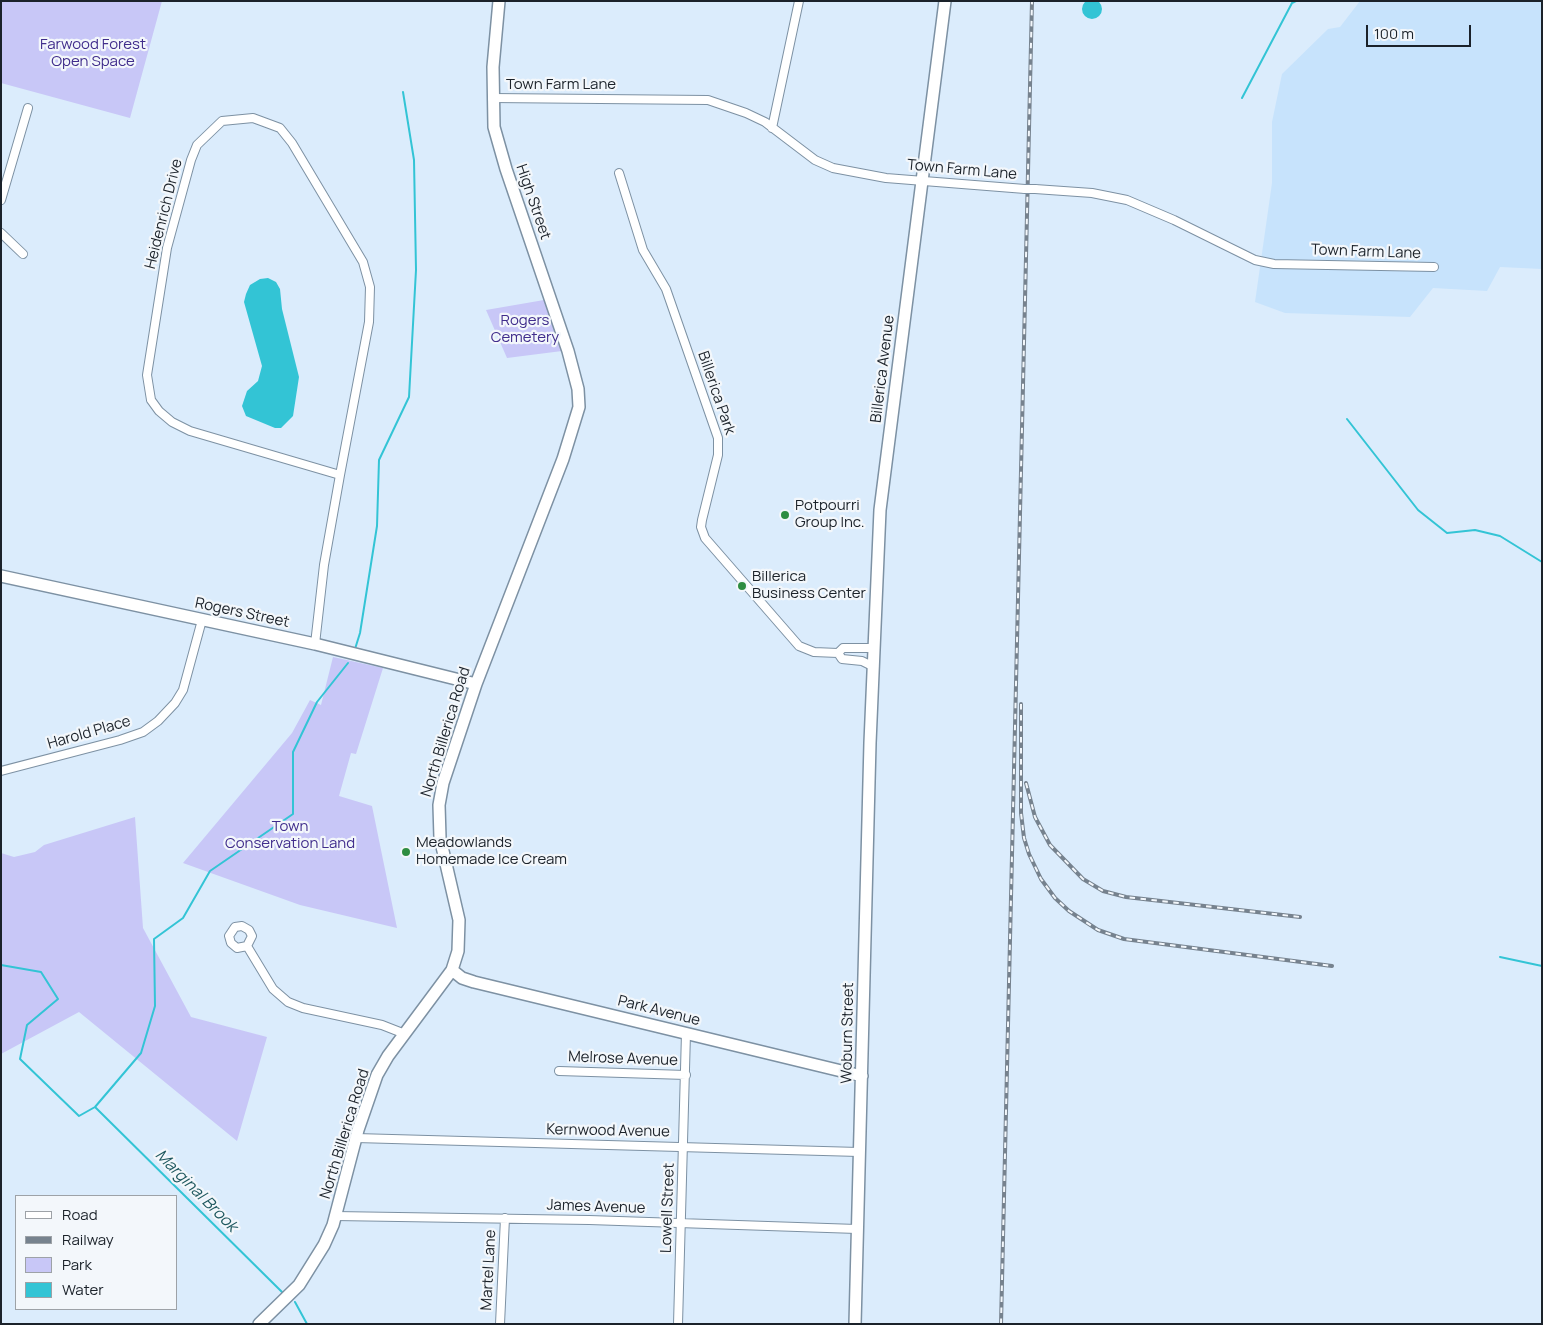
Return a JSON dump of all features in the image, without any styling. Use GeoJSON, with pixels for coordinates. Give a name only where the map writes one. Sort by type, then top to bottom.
{"type":"FeatureCollection","features":[{"type":"Feature","properties":{"kind":"main road","name":"Billerica Avenue"},"geometry":{"type":"LineString","coordinates":[[870,743],[880,510],[945,1]]}},
{"type":"Feature","properties":{"kind":"main road","name":"High Street"},"geometry":{"type":"LineString","coordinates":[[497,2],[492,98],[494,127],[568,350],[578,390],[579,407]]}},
{"type":"Feature","properties":{"kind":"main road","name":"North Billerica Road"},"geometry":{"type":"LineString","coordinates":[[259,1324],[299,1285],[324,1245],[335,1216],[356,1138],[377,1075],[388,1056],[452,970],[458,951],[459,920],[440,838],[439,805],[443,783],[476,684],[563,459],[579,407]]}},
{"type":"Feature","properties":{"kind":"main road","name":"Rogers Street"},"geometry":{"type":"LineString","coordinates":[[1,576],[315,644],[476,684]]}},
{"type":"Feature","properties":{"kind":"main road","name":"Woburn Street"},"geometry":{"type":"LineString","coordinates":[[855,1324],[870,743]]}},
{"type":"Feature","properties":{"kind":"main road","name":"Park Avenue"},"geometry":{"type":"LineString","coordinates":[[452,970],[462,978],[474,982],[862,1076]]}},
{"type":"Feature","properties":{"kind":"street"},"geometry":{"type":"LineString","coordinates":[[772,128],[799,1]]}},
{"type":"Feature","properties":{"kind":"street","name":"Town Farm Lane"},"geometry":{"type":"LineString","coordinates":[[492,98],[708,100],[746,112],[772,128],[815,160],[833,168],[852,173],[922,181],[1092,193],[1127,200],[1189,227],[1255,260],[1274,264],[1434,267]]}},
{"type":"Feature","properties":{"kind":"street"},"geometry":{"type":"LineString","coordinates":[[1,200],[28,108]]}},
{"type":"Feature","properties":{"kind":"street","name":"Heidenrich Drive"},"geometry":{"type":"LineString","coordinates":[[315,644],[324,565],[370,322],[370,288],[363,262],[292,143],[280,128],[253,118],[222,121],[197,145],[190,160],[167,248],[147,376],[151,400],[172,422],[190,431],[340,475]]}},
{"type":"Feature","properties":{"kind":"street","name":"Billerica Park"},"geometry":{"type":"LineString","coordinates":[[619,173],[643,250],[666,289],[718,438],[718,455],[701,527],[705,538],[793,641],[814,652],[838,653],[843,648],[874,648]]}},
{"type":"Feature","properties":{"kind":"street"},"geometry":{"type":"LineString","coordinates":[[1,234],[23,254]]}},
{"type":"Feature","properties":{"kind":"street","name":"Harold Place"},"geometry":{"type":"LineString","coordinates":[[1,771],[120,740],[142,732],[158,721],[175,704],[183,690],[202,620]]}},
{"type":"Feature","properties":{"kind":"street","name":"Billerica Park"},"geometry":{"type":"LineString","coordinates":[[838,653],[842,659],[862,661],[874,667]]}},
{"type":"Feature","properties":{"kind":"street"},"geometry":{"type":"LineString","coordinates":[[247,946],[273,988],[288,1002],[303,1008],[382,1024],[405,1034]]}},
{"type":"Feature","properties":{"kind":"street","name":"Lowell Street"},"geometry":{"type":"LineString","coordinates":[[678,1324],[686,1034]]}},
{"type":"Feature","properties":{"kind":"street","name":"Melrose Avenue"},"geometry":{"type":"LineString","coordinates":[[558,1071],[686,1075]]}},
{"type":"Feature","properties":{"kind":"street","name":"Kernwood Avenue"},"geometry":{"type":"LineString","coordinates":[[356,1138],[859,1152]]}},
{"type":"Feature","properties":{"kind":"street","name":"James Avenue"},"geometry":{"type":"LineString","coordinates":[[335,1216],[505,1218],[857,1229]]}},
{"type":"Feature","properties":{"kind":"street","name":"Martel Lane"},"geometry":{"type":"LineString","coordinates":[[500,1324],[505,1218]]}},
{"type":"Feature","properties":{"kind":"shaded area"},"geometry":{"type":"Polygon","coordinates":[[[1360,1],[1542,1],[1542,269],[1500,267],[1487,291],[1433,288],[1410,317],[1285,313],[1255,302],[1272,183],[1272,122],[1282,74],[1328,29],[1340,27],[1360,1]]]}},
{"type":"Feature","properties":{"kind":"green space","name":"Farwood Forest Open Space"},"geometry":{"type":"Polygon","coordinates":[[[1,1],[162,1],[130,118],[1,83],[1,1]]]}},
{"type":"Feature","properties":{"kind":"green space","name":"Rogers Cemetery"},"geometry":{"type":"Polygon","coordinates":[[[544,300],[562,351],[507,358],[486,310],[544,300]]]}},
{"type":"Feature","properties":{"kind":"green space","name":"Town Conservation Land"},"geometry":{"type":"Polygon","coordinates":[[[333,657],[383,668],[356,754],[351,753],[339,796],[372,806],[397,928],[300,905],[183,863],[292,733],[310,700],[321,705],[333,657]]]}},
{"type":"Feature","properties":{"kind":"green space"},"geometry":{"type":"Polygon","coordinates":[[[135,817],[143,928],[191,1017],[267,1037],[237,1141],[79,1012],[1,1054],[1,853],[14,857],[35,852],[44,845],[135,817]]]}},
{"type":"Feature","properties":{"kind":"water"},"geometry":{"type":"Polygon","coordinates":[[[1092,-1],[1099,2],[1102,9],[1099,16],[1092,19],[1085,16],[1082,9],[1085,2],[1092,-1]]]}},
{"type":"Feature","properties":{"kind":"water"},"geometry":{"type":"Polygon","coordinates":[[[268,278],[276,282],[280,289],[282,309],[299,377],[293,416],[281,428],[275,428],[246,416],[242,406],[247,391],[258,381],[262,366],[244,302],[250,285],[260,279],[268,278]]]}},
{"type":"Feature","properties":{"kind":"waterway"},"geometry":{"type":"LineString","coordinates":[[1242,98],[1292,3],[1296,1]]}},
{"type":"Feature","properties":{"kind":"waterway"},"geometry":{"type":"LineString","coordinates":[[355,649],[360,633],[377,526],[379,460],[409,397],[416,270],[414,160],[403,92]]}},
{"type":"Feature","properties":{"kind":"waterway"},"geometry":{"type":"LineString","coordinates":[[1347,419],[1418,510],[1447,533],[1475,530],[1500,536],[1542,562]]}},
{"type":"Feature","properties":{"kind":"waterway"},"geometry":{"type":"LineString","coordinates":[[1,965],[41,972],[58,999],[27,1025],[20,1059],[79,1116],[95,1107],[141,1053],[155,1006],[154,939],[183,918],[210,871],[293,814],[293,752],[317,702],[348,663]]}},
{"type":"Feature","properties":{"kind":"waterway"},"geometry":{"type":"LineString","coordinates":[[1500,957],[1542,966]]}},
{"type":"Feature","properties":{"kind":"waterway","name":"Marginal Brook"},"geometry":{"type":"LineString","coordinates":[[95,1107],[282,1292]]}},
{"type":"Feature","properties":{"kind":"waterway","name":"Marginal Brook"},"geometry":{"type":"LineString","coordinates":[[295,1302],[307,1324]]}},
{"type":"Feature","properties":{"kind":"railway"},"geometry":{"type":"LineString","coordinates":[[1001,1324],[1032,1]]}},
{"type":"Feature","properties":{"kind":"railway"},"geometry":{"type":"LineString","coordinates":[[1021,704],[1021,813],[1024,838],[1029,854],[1041,879],[1055,898],[1069,911],[1098,930],[1124,939],[1332,966]]}},
{"type":"Feature","properties":{"kind":"railway"},"geometry":{"type":"LineString","coordinates":[[1026,783],[1035,817],[1050,845],[1083,879],[1103,891],[1126,897],[1300,917]]}},
{"type":"Feature","properties":{"kind":"place","name":"Potpourri Group Inc."},"geometry":{"type":"Point","coordinates":[785,515]}},
{"type":"Feature","properties":{"kind":"place","name":"Billerica Business Center"},"geometry":{"type":"Point","coordinates":[742,586]}},
{"type":"Feature","properties":{"kind":"place","name":"Meadowlands Homemade Ice Cream"},"geometry":{"type":"Point","coordinates":[406,852]}}]}
